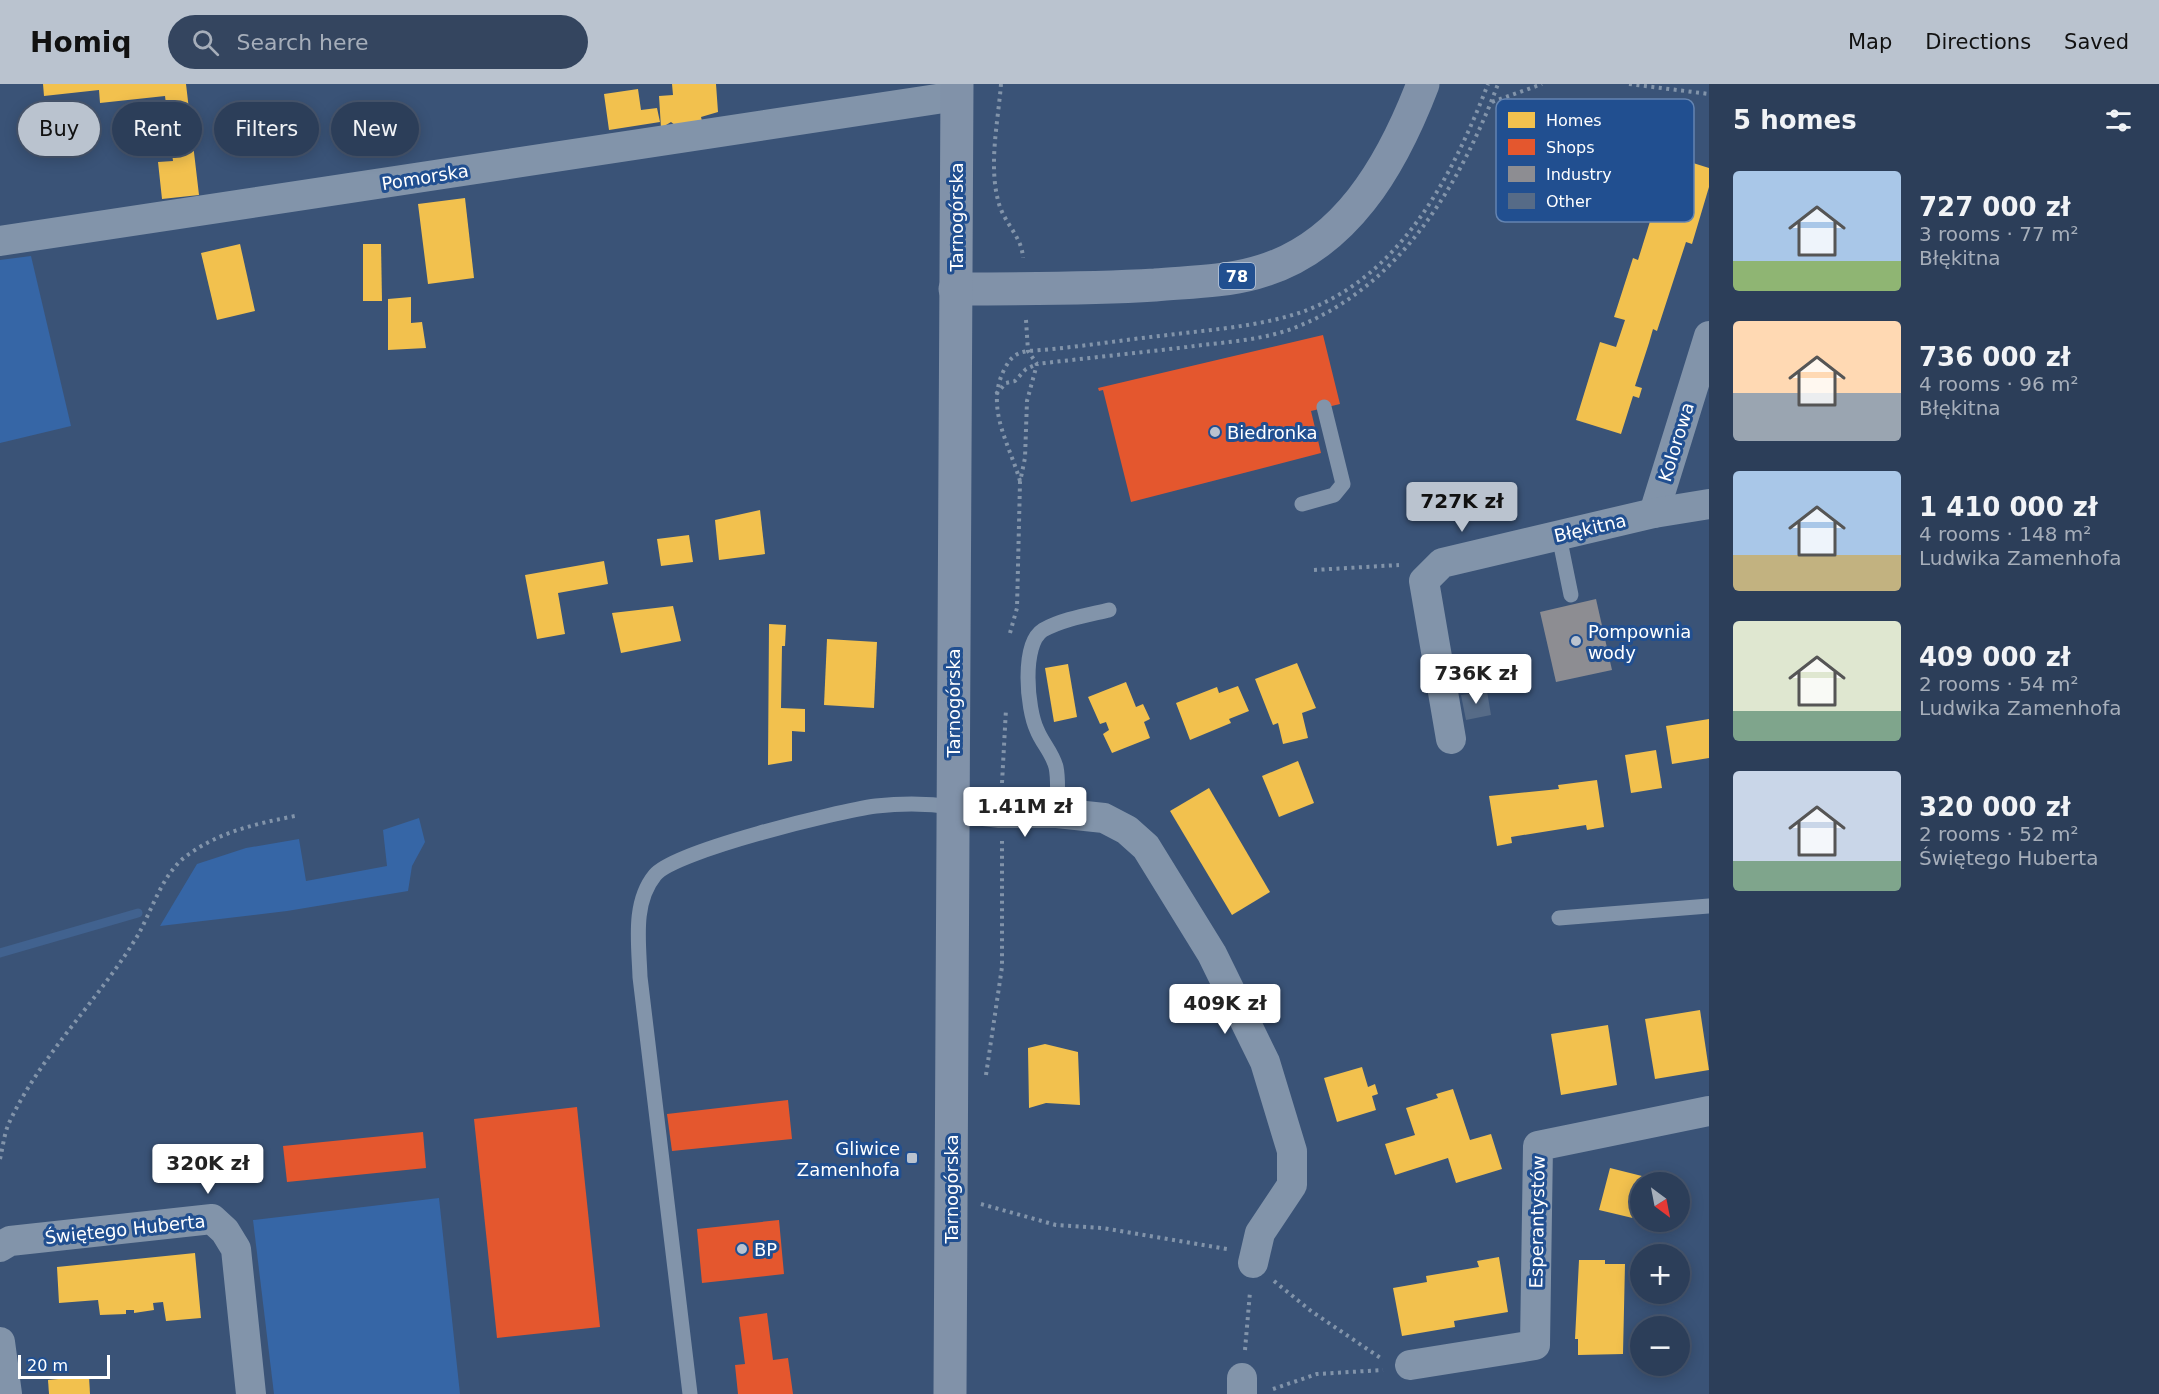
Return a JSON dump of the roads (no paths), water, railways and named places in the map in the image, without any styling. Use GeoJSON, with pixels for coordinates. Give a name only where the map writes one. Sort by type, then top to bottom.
{"type":"FeatureCollection","features":[{"type":"Feature","properties":{"kind":"main road","name":"78"},"geometry":{"type":"LineString","coordinates":[[955,289],[1107,288],[1214,280],[1255,273],[1293,258],[1333,230],[1366,196],[1390,160],[1423,84]]}},
{"type":"Feature","properties":{"kind":"main road","name":"Tarnogórska"},"geometry":{"type":"LineString","coordinates":[[950,1394],[957,90]]}},
{"type":"Feature","properties":{"kind":"street","name":"Pomorska"},"geometry":{"type":"LineString","coordinates":[[0,241],[957,90]]}},
{"type":"Feature","properties":{"kind":"street","name":"Kolorowa"},"geometry":{"type":"LineString","coordinates":[[1654,513],[1709,336]]}},
{"type":"Feature","properties":{"kind":"street","name":"Błękitna"},"geometry":{"type":"LineString","coordinates":[[1451,739],[1424,581],[1442,563],[1654,513],[1709,504]]}},
{"type":"Feature","properties":{"kind":"street"},"geometry":{"type":"LineString","coordinates":[[953,807],[1000,813],[1057,813],[1104,818],[1127,830],[1146,847],[1212,954],[1265,1062],[1292,1151],[1292,1185],[1260,1233],[1253,1263]]}},
{"type":"Feature","properties":{"kind":"street","name":"Esperantystów"},"geometry":{"type":"LineString","coordinates":[[1395,1366],[1535,1345],[1538,1146],[1709,1112]]}},
{"type":"Feature","properties":{"kind":"street","name":"Świętego Huberta"},"geometry":{"type":"LineString","coordinates":[[0,1247],[10,1241],[212,1218],[236,1249],[251,1394]]}},
{"type":"Feature","properties":{"kind":"street"},"geometry":{"type":"LineString","coordinates":[[0,1342],[7,1394]]}},
{"type":"Feature","properties":{"kind":"lane"},"geometry":{"type":"LineString","coordinates":[[1302,504],[1334,495],[1343,484],[1324,407]]}},
{"type":"Feature","properties":{"kind":"lane"},"geometry":{"type":"LineString","coordinates":[[1559,536],[1571,595]]}},
{"type":"Feature","properties":{"kind":"lane"},"geometry":{"type":"LineString","coordinates":[[1057,813],[1056,768],[1050,751],[1037,731],[1030,711],[1028,655],[1033,640],[1042,631],[1062,622],[1109,610]]}},
{"type":"Feature","properties":{"kind":"lane"},"geometry":{"type":"LineString","coordinates":[[690,1394],[640,977],[638,920],[646,892],[655,874],[672,862],[736,840],[875,806],[926,803],[953,807]]}},
{"type":"Feature","properties":{"kind":"lane"},"geometry":{"type":"LineString","coordinates":[[1559,918],[1709,906]]}},
{"type":"Feature","properties":{"kind":"waterway"},"geometry":{"type":"LineString","coordinates":[[0,953],[138,913]]}},
{"type":"Feature","properties":{"kind":"place","name":"Biedronka"},"geometry":{"type":"Point","coordinates":[1215,432]}},
{"type":"Feature","properties":{"kind":"place","name":"Pompownia wody"},"geometry":{"type":"Point","coordinates":[1576,641]}},
{"type":"Feature","properties":{"kind":"place","name":"Gliwice Zamenhofa"},"geometry":{"type":"Point","coordinates":[912,1158]}},
{"type":"Feature","properties":{"kind":"place","name":"BP"},"geometry":{"type":"Point","coordinates":[742,1249]}}]}
